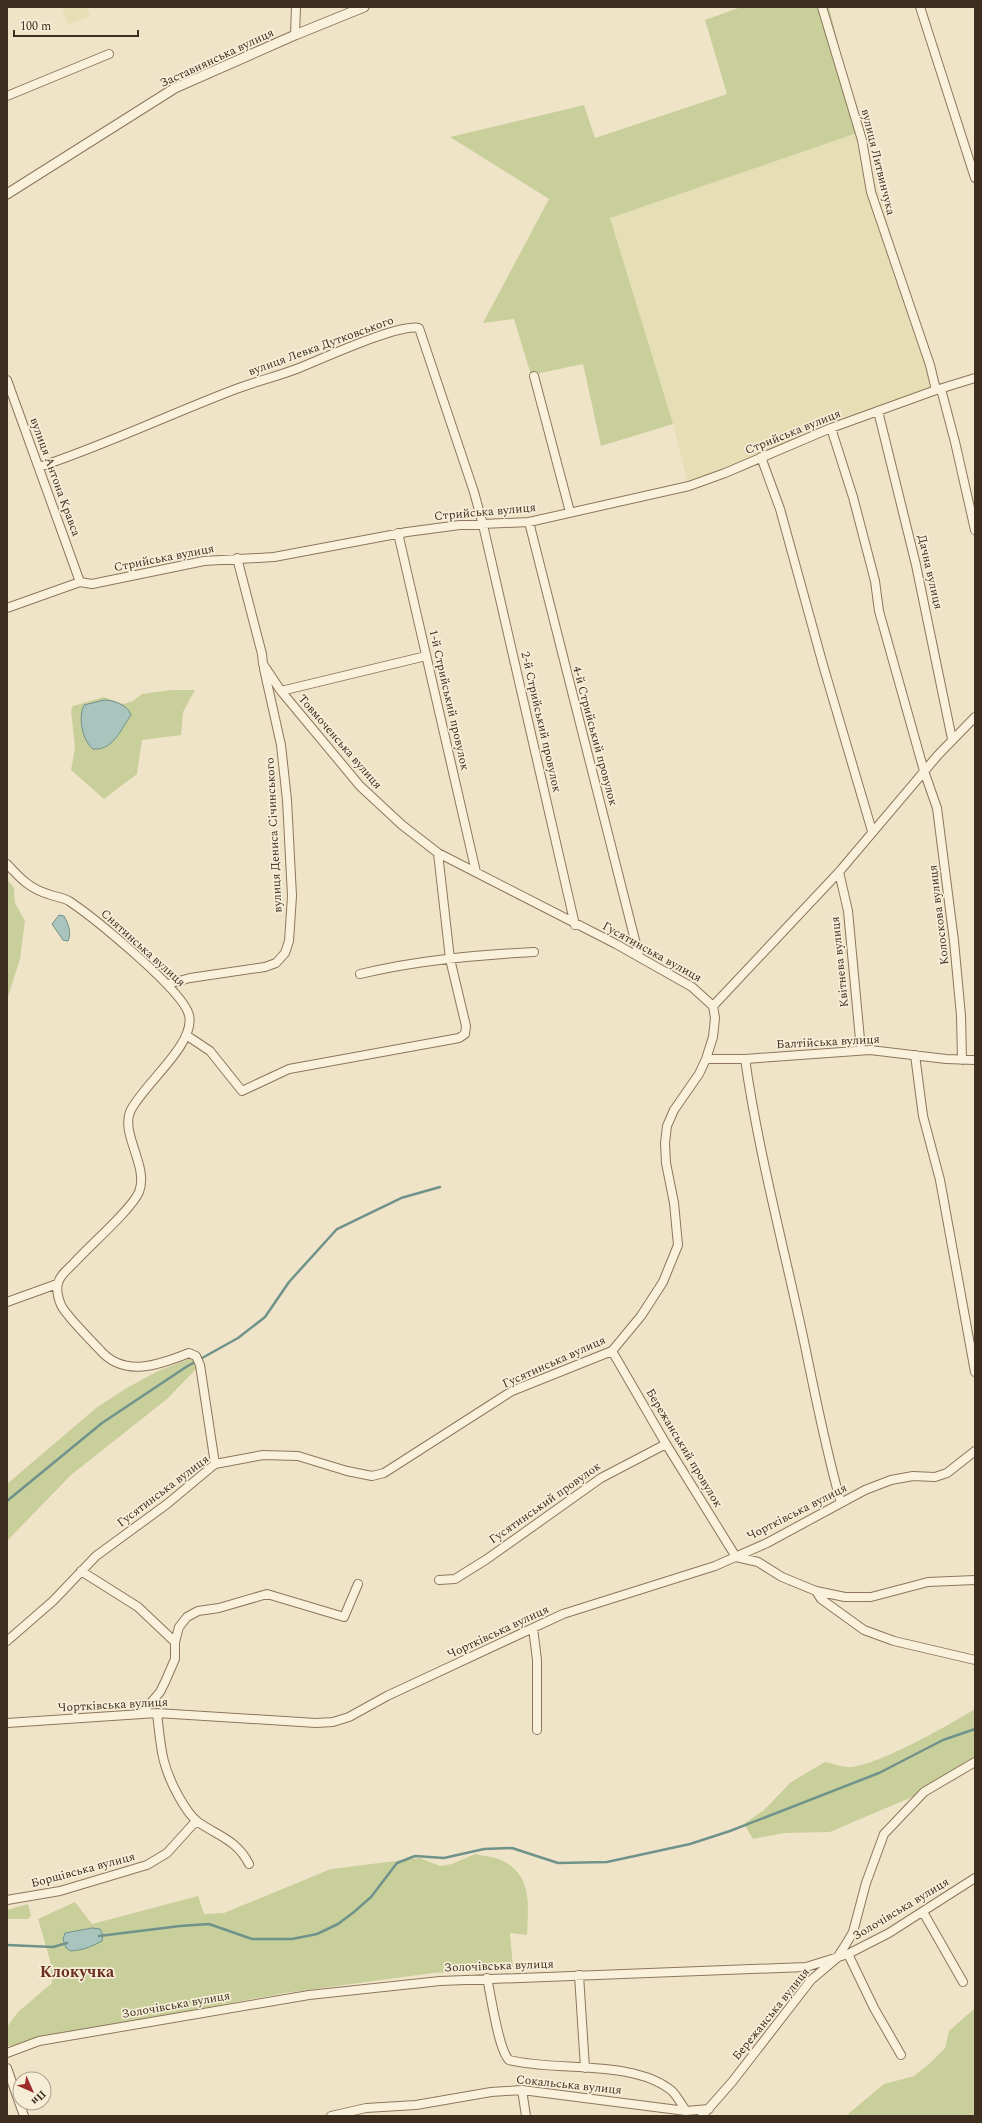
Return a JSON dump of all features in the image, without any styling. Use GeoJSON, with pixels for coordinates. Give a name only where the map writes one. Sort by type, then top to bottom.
{"type":"FeatureCollection","features":[{"type":"Feature","properties":{"kind":"street"},"geometry":{"type":"LineString","coordinates":[[295,35],[296,7]]}},
{"type":"Feature","properties":{"kind":"street","name":"Заставнянська вулиця"},"geometry":{"type":"LineString","coordinates":[[7,194],[175,88],[295,35],[364,7]]}},
{"type":"Feature","properties":{"kind":"street","name":"вулиця Литвинчука"},"geometry":{"type":"LineString","coordinates":[[822,7],[862,140],[871,192],[956,442],[975,530]]}},
{"type":"Feature","properties":{"kind":"street"},"geometry":{"type":"LineString","coordinates":[[920,7],[975,178]]}},
{"type":"Feature","properties":{"kind":"street"},"geometry":{"type":"LineString","coordinates":[[7,96],[109,54]]}},
{"type":"Feature","properties":{"kind":"street","name":"вулиця Левка Дутковського"},"geometry":{"type":"LineString","coordinates":[[39,467],[85,452],[236,389],[287,372],[390,333],[413,327],[419,328],[422,333],[483,524]]}},
{"type":"Feature","properties":{"kind":"street"},"geometry":{"type":"LineString","coordinates":[[534,376],[570,512]]}},
{"type":"Feature","properties":{"kind":"street","name":"Стрийська вулиця"},"geometry":{"type":"LineString","coordinates":[[7,608],[80,582],[92,584],[204,561],[274,557],[398,533],[460,525],[529,522],[689,486],[725,473],[831,428],[975,378]]}},
{"type":"Feature","properties":{"kind":"street","name":"вулиця Антона Кравса"},"geometry":{"type":"LineString","coordinates":[[7,380],[80,582]]}},
{"type":"Feature","properties":{"kind":"street","name":"Дачна вулиця"},"geometry":{"type":"LineString","coordinates":[[878,411],[916,565],[952,739]]}},
{"type":"Feature","properties":{"kind":"street","name":"Колоскова вулиця"},"geometry":{"type":"LineString","coordinates":[[831,428],[853,497],[875,581],[879,611],[924,771],[937,808],[946,870],[961,1016],[962,1060]]}},
{"type":"Feature","properties":{"kind":"street"},"geometry":{"type":"LineString","coordinates":[[761,457],[780,509],[823,665],[872,831]]}},
{"type":"Feature","properties":{"kind":"street","name":"4-й Стрийський провулок"},"geometry":{"type":"LineString","coordinates":[[529,522],[639,956]]}},
{"type":"Feature","properties":{"kind":"street","name":"2-й Стрийський провулок"},"geometry":{"type":"LineString","coordinates":[[483,524],[575,925]]}},
{"type":"Feature","properties":{"kind":"street","name":"1-й Стрийський провулок"},"geometry":{"type":"LineString","coordinates":[[398,533],[476,872]]}},
{"type":"Feature","properties":{"kind":"street","name":"вулиця Дениса Січинського"},"geometry":{"type":"LineString","coordinates":[[168,984],[190,978],[265,967],[276,963],[285,953],[290,941],[292,896],[287,800],[281,745],[262,654],[238,558]]}},
{"type":"Feature","properties":{"kind":"street"},"geometry":{"type":"LineString","coordinates":[[281,691],[426,656]]}},
{"type":"Feature","properties":{"kind":"street","name":"Товмоченська вулиця"},"geometry":{"type":"LineString","coordinates":[[263,664],[281,691],[360,786],[402,825],[438,852]]}},
{"type":"Feature","properties":{"kind":"street"},"geometry":{"type":"LineString","coordinates":[[713,1006],[839,872],[872,831],[952,739],[975,717]]}},
{"type":"Feature","properties":{"kind":"street"},"geometry":{"type":"LineString","coordinates":[[186,1034],[210,1051],[242,1091],[289,1069],[459,1038],[465,1034],[466,1026],[450,959],[438,852]]}},
{"type":"Feature","properties":{"kind":"street","name":"Гусятинська вулиця"},"geometry":{"type":"LineString","coordinates":[[7,1641],[53,1601],[96,1556],[167,1504],[216,1464],[263,1455],[298,1456],[347,1471],[372,1476],[384,1473],[512,1391],[612,1351],[650,1303],[663,1282],[678,1245],[674,1202],[666,1163],[666,1132],[674,1110],[699,1074],[706,1059],[713,1037],[713,1006],[692,987],[639,956],[575,925],[438,852]]}},
{"type":"Feature","properties":{"kind":"street","name":"Снятинська вулиця"},"geometry":{"type":"LineString","coordinates":[[7,864],[23,883],[33,889],[66,899],[100,923],[168,984],[182,1001],[190,1016],[186,1034],[179,1049],[137,1100],[129,1114],[129,1125],[141,1177],[138,1194],[127,1209],[60,1278],[57,1284]]}},
{"type":"Feature","properties":{"kind":"street","name":"Квітнева вулиця"},"geometry":{"type":"LineString","coordinates":[[839,872],[848,911],[861,1050]]}},
{"type":"Feature","properties":{"kind":"street"},"geometry":{"type":"LineString","coordinates":[[360,974],[403,963],[487,954],[534,952]]}},
{"type":"Feature","properties":{"kind":"street","name":"Балтійська вулиця"},"geometry":{"type":"LineString","coordinates":[[706,1059],[745,1059],[861,1050],[892,1051],[914,1055],[975,1060]]}},
{"type":"Feature","properties":{"kind":"street"},"geometry":{"type":"LineString","coordinates":[[914,1055],[923,1116],[940,1180],[975,1372]]}},
{"type":"Feature","properties":{"kind":"street"},"geometry":{"type":"LineString","coordinates":[[745,1059],[782,1247],[805,1347],[814,1396],[841,1503]]}},
{"type":"Feature","properties":{"kind":"street"},"geometry":{"type":"LineString","coordinates":[[7,1302],[57,1284],[57,1294],[62,1307],[107,1358],[117,1364],[134,1367],[148,1366],[189,1353],[196,1356],[200,1365],[216,1464]]}},
{"type":"Feature","properties":{"kind":"street","name":"Бережанський провулок"},"geometry":{"type":"LineString","coordinates":[[612,1351],[666,1444],[736,1557]]}},
{"type":"Feature","properties":{"kind":"street","name":"Гусятинський провулок"},"geometry":{"type":"LineString","coordinates":[[439,1580],[455,1579],[487,1559],[600,1478],[666,1444]]}},
{"type":"Feature","properties":{"kind":"street","name":"Чортківська вулиця"},"geometry":{"type":"LineString","coordinates":[[7,1722],[157,1713],[316,1723],[333,1722],[349,1717],[387,1696],[563,1614],[715,1566],[766,1543],[841,1503],[891,1480],[913,1476],[935,1478],[946,1473],[975,1451]]}},
{"type":"Feature","properties":{"kind":"street"},"geometry":{"type":"LineString","coordinates":[[736,1557],[758,1562],[782,1577],[816,1591],[845,1597],[871,1597],[928,1582],[975,1580]]}},
{"type":"Feature","properties":{"kind":"street"},"geometry":{"type":"LineString","coordinates":[[81,1571],[138,1607],[175,1642]]}},
{"type":"Feature","properties":{"kind":"street"},"geometry":{"type":"LineString","coordinates":[[142,1713],[160,1692],[174,1659],[175,1642],[179,1627],[187,1618],[198,1611],[219,1608],[268,1594],[344,1617],[358,1584]]}},
{"type":"Feature","properties":{"kind":"street"},"geometry":{"type":"LineString","coordinates":[[816,1591],[821,1598],[864,1630],[894,1642],[975,1660]]}},
{"type":"Feature","properties":{"kind":"street"},"geometry":{"type":"LineString","coordinates":[[533,1628],[537,1660],[537,1730]]}},
{"type":"Feature","properties":{"kind":"street"},"geometry":{"type":"LineString","coordinates":[[157,1713],[161,1753],[168,1776],[185,1807],[196,1821],[236,1845],[249,1864]]}},
{"type":"Feature","properties":{"kind":"street","name":"Бережанська вулиця"},"geometry":{"type":"LineString","coordinates":[[702,2116],[732,2082],[811,1980],[836,1958],[853,1932],[866,1883],[884,1834],[924,1792],[975,1762]]}},
{"type":"Feature","properties":{"kind":"street","name":"Борщівська вулиця"},"geometry":{"type":"LineString","coordinates":[[7,1898],[60,1891],[147,1865],[167,1853],[196,1821]]}},
{"type":"Feature","properties":{"kind":"street","name":"Золочівська вулиця"},"geometry":{"type":"LineString","coordinates":[[7,2053],[39,2041],[308,1995],[440,1981],[488,1978],[806,1967],[848,1954],[888,1933],[975,1878]]}},
{"type":"Feature","properties":{"kind":"street"},"geometry":{"type":"LineString","coordinates":[[923,1912],[963,1982]]}},
{"type":"Feature","properties":{"kind":"street"},"geometry":{"type":"LineString","coordinates":[[848,1954],[874,2008],[901,2055]]}},
{"type":"Feature","properties":{"kind":"street"},"geometry":{"type":"LineString","coordinates":[[578,1975],[585,2068]]}},
{"type":"Feature","properties":{"kind":"street"},"geometry":{"type":"LineString","coordinates":[[488,1978],[495,2018],[507,2058],[514,2061],[629,2073],[651,2079],[672,2091],[686,2111]]}},
{"type":"Feature","properties":{"kind":"street"},"geometry":{"type":"LineString","coordinates":[[7,2068],[24,2116]]}},
{"type":"Feature","properties":{"kind":"street"},"geometry":{"type":"LineString","coordinates":[[522,2090],[526,2116]]}},
{"type":"Feature","properties":{"kind":"street","name":"Сокальська вулиця"},"geometry":{"type":"LineString","coordinates":[[331,2116],[366,2108],[416,2105],[491,2092],[522,2090],[686,2111],[709,2109]]}},
{"type":"Feature","properties":{"kind":"shaded area"},"geometry":{"type":"Polygon","coordinates":[[[62,7],[87,7],[90,17],[68,24],[62,7]]]}},
{"type":"Feature","properties":{"kind":"shaded area"},"geometry":{"type":"Polygon","coordinates":[[[860,132],[938,389],[688,484],[673,424],[609,218],[860,132]]]}},
{"type":"Feature","properties":{"kind":"green space"},"geometry":{"type":"Polygon","coordinates":[[[741,7],[829,7],[860,132],[610,218],[673,424],[601,446],[583,364],[531,375],[514,319],[483,323],[549,199],[450,137],[584,105],[595,138],[727,94],[705,20],[741,7]]]}},
{"type":"Feature","properties":{"kind":"green space"},"geometry":{"type":"Polygon","coordinates":[[[172,690],[195,690],[183,712],[181,735],[142,740],[137,774],[104,799],[71,770],[75,748],[71,710],[73,706],[104,697],[123,704],[133,701],[142,694],[172,690]]]}},
{"type":"Feature","properties":{"kind":"green space"},"geometry":{"type":"Polygon","coordinates":[[[7,879],[14,888],[15,903],[25,921],[20,959],[7,1000],[7,879]]]}},
{"type":"Feature","properties":{"kind":"green space"},"geometry":{"type":"Polygon","coordinates":[[[194,1357],[198,1367],[167,1399],[71,1475],[7,1541],[7,1484],[96,1408],[125,1389],[158,1371],[194,1357]]]}},
{"type":"Feature","properties":{"kind":"green space"},"geometry":{"type":"Polygon","coordinates":[[[975,1709],[975,1758],[919,1794],[830,1832],[784,1833],[753,1839],[744,1824],[765,1809],[791,1782],[825,1762],[849,1767],[876,1760],[913,1744],[975,1709]]]}},
{"type":"Feature","properties":{"kind":"green space"},"geometry":{"type":"Polygon","coordinates":[[[475,1854],[502,1860],[514,1869],[525,1885],[528,1904],[527,1935],[510,1933],[513,1968],[433,1973],[285,1993],[177,2013],[152,2023],[36,2044],[7,2046],[7,2027],[18,2012],[52,1983],[50,1960],[38,1919],[75,1902],[92,1924],[198,1896],[204,1914],[224,1913],[331,1869],[420,1858],[440,1866],[452,1864],[475,1854]]]}},
{"type":"Feature","properties":{"kind":"green space"},"geometry":{"type":"Polygon","coordinates":[[[28,1904],[31,1916],[28,1919],[7,1919],[7,1910],[28,1904]]]}},
{"type":"Feature","properties":{"kind":"green space"},"geometry":{"type":"Polygon","coordinates":[[[975,2008],[975,2116],[850,2116],[848,2114],[884,2084],[914,2076],[930,2063],[945,2048],[949,2031],[975,2008]]]}},
{"type":"Feature","properties":{"kind":"water"},"geometry":{"type":"Polygon","coordinates":[[[104,700],[112,701],[124,706],[131,715],[111,743],[100,749],[93,749],[86,740],[82,728],[82,710],[84,705],[104,700]]]}},
{"type":"Feature","properties":{"kind":"water"},"geometry":{"type":"Polygon","coordinates":[[[59,915],[64,916],[68,925],[70,935],[68,941],[63,940],[52,924],[59,915]]]}},
{"type":"Feature","properties":{"kind":"water"},"geometry":{"type":"Polygon","coordinates":[[[92,1928],[100,1929],[103,1935],[102,1941],[91,1947],[79,1950],[71,1951],[66,1948],[63,1939],[65,1933],[92,1928]]]}},
{"type":"Feature","properties":{"kind":"waterway"},"geometry":{"type":"LineString","coordinates":[[7,1501],[102,1423],[186,1367],[238,1338],[265,1317],[289,1282],[337,1229],[401,1198],[440,1187]]}},
{"type":"Feature","properties":{"kind":"waterway"},"geometry":{"type":"LineString","coordinates":[[99,1936],[209,1924],[252,1939],[292,1939],[317,1934],[338,1924],[354,1912],[371,1897],[397,1863],[415,1856],[444,1858],[484,1849],[512,1848],[558,1863],[607,1862],[690,1844],[730,1831],[879,1773],[943,1740],[975,1729]]}},
{"type":"Feature","properties":{"kind":"waterway"},"geometry":{"type":"LineString","coordinates":[[7,1945],[53,1947],[67,1943]]}},
{"type":"Feature","properties":{"kind":"district","name":"Клокучка"},"geometry":{"type":"Point","coordinates":[77,1972]}}]}
